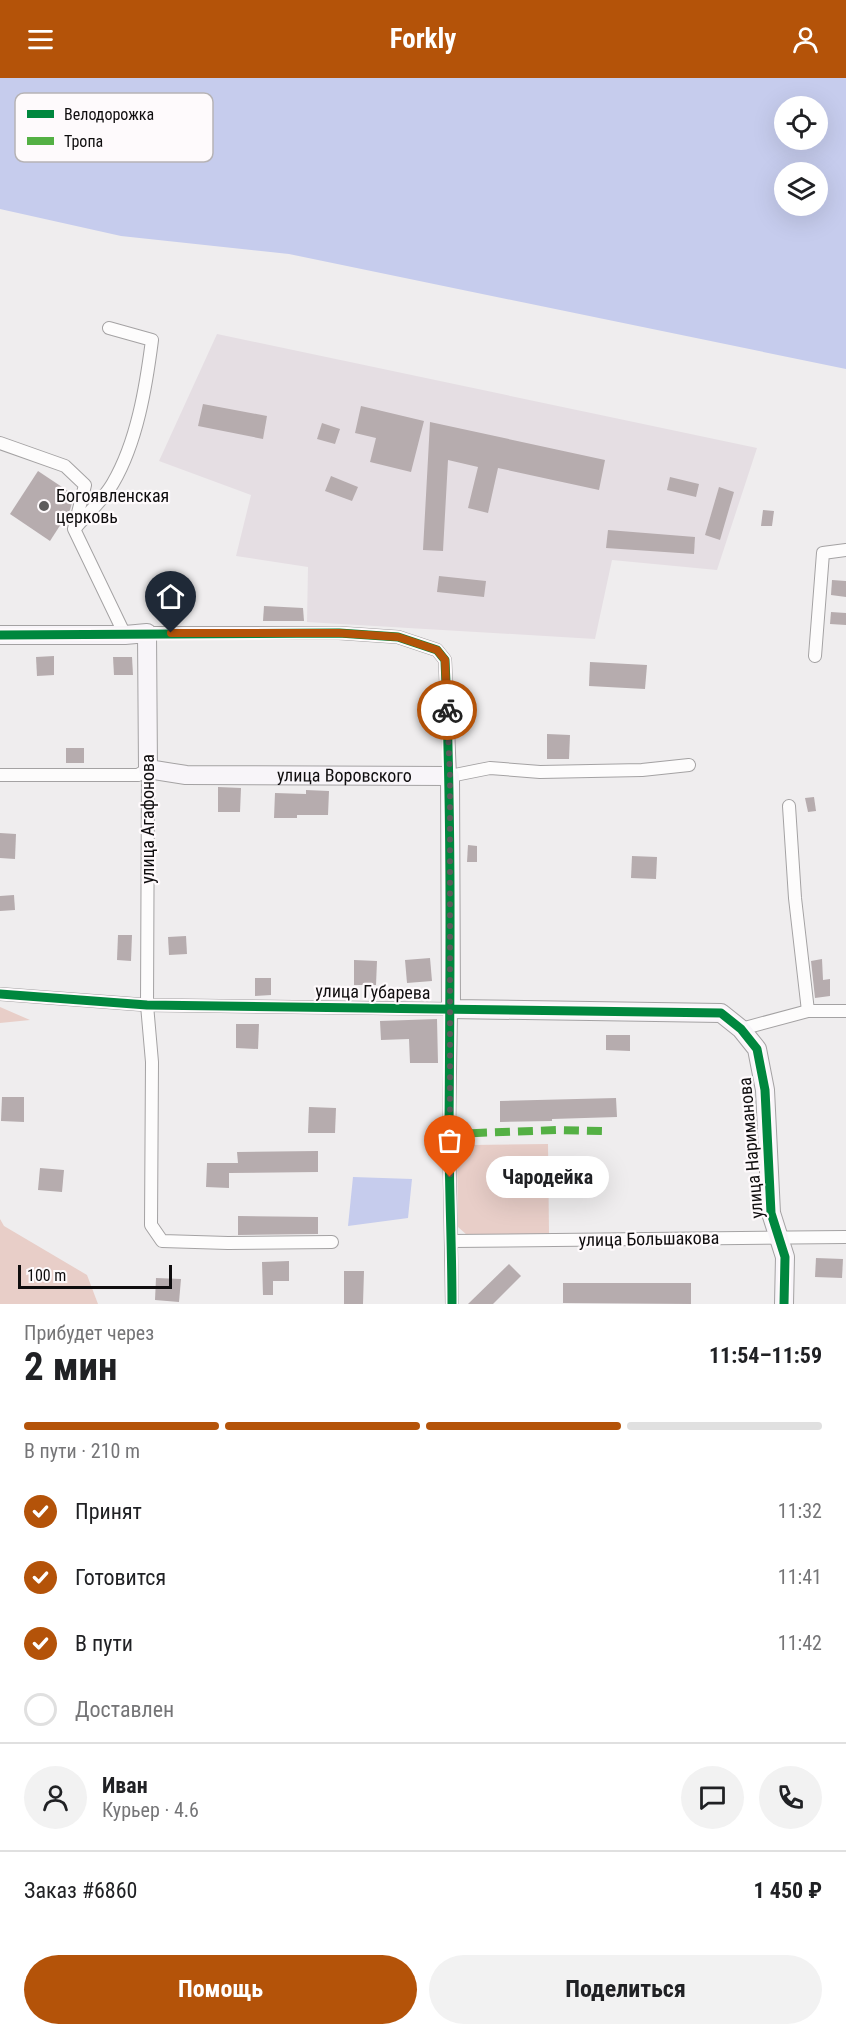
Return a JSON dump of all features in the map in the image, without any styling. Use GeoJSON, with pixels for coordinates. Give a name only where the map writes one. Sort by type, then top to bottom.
{"type":"FeatureCollection","features":[{"type":"Feature","properties":{"kind":"street"},"geometry":{"type":"LineString","coordinates":[[74,529],[112,485],[125,459],[145,391],[152,340],[109,328]]}},
{"type":"Feature","properties":{"kind":"street"},"geometry":{"type":"LineString","coordinates":[[0,443],[65,466],[85,485],[74,529],[125,635]]}},
{"type":"Feature","properties":{"kind":"street"},"geometry":{"type":"LineString","coordinates":[[815,656],[823,553],[846,550]]}},
{"type":"Feature","properties":{"kind":"street","name":"улица Агафонова"},"geometry":{"type":"LineString","coordinates":[[147,633],[147,1005],[152,1062],[151,1225],[162,1240],[228,1243],[332,1242]]}},
{"type":"Feature","properties":{"kind":"street"},"geometry":{"type":"LineString","coordinates":[[0,635],[339,633],[398,637],[437,650],[445,660],[450,776],[449,1134],[452,1304]]}},
{"type":"Feature","properties":{"kind":"street","name":"улица Воровского"},"geometry":{"type":"LineString","coordinates":[[0,775],[138,775],[148,769],[186,775],[450,776],[490,768],[540,771],[642,770],[689,765]]}},
{"type":"Feature","properties":{"kind":"street"},"geometry":{"type":"LineString","coordinates":[[789,806],[795,898],[808,1011]]}},
{"type":"Feature","properties":{"kind":"street","name":"улица Губарева"},"geometry":{"type":"LineString","coordinates":[[0,994],[147,1005],[721,1013],[741,1029]]}},
{"type":"Feature","properties":{"kind":"street"},"geometry":{"type":"LineString","coordinates":[[741,1029],[808,1011],[846,1011]]}},
{"type":"Feature","properties":{"kind":"street","name":"улица Нариманова"},"geometry":{"type":"LineString","coordinates":[[741,1029],[757,1049],[765,1090],[771,1213],[785,1257],[784,1304]]}},
{"type":"Feature","properties":{"kind":"street","name":"улица Большакова"},"geometry":{"type":"LineString","coordinates":[[452,1241],[846,1237]]}},
{"type":"Feature","properties":{"kind":"shaded area"},"geometry":{"type":"Polygon","coordinates":[[[217,334],[757,448],[717,570],[612,560],[595,639],[307,622],[308,567],[236,556],[251,495],[159,461],[217,334]]]}},
{"type":"Feature","properties":{"kind":"shaded area"},"geometry":{"type":"Polygon","coordinates":[[[0,1007],[30,1020],[0,1023],[0,1007]]]}},
{"type":"Feature","properties":{"kind":"shaded area"},"geometry":{"type":"Polygon","coordinates":[[[548,1144],[549,1234],[467,1235],[458,1227],[457,1152],[470,1145],[548,1144]]]}},
{"type":"Feature","properties":{"kind":"shaded area"},"geometry":{"type":"Polygon","coordinates":[[[0,1219],[4,1226],[87,1275],[98,1304],[0,1304],[0,1219]]]}},
{"type":"Feature","properties":{"kind":"water"},"geometry":{"type":"Polygon","coordinates":[[[0,78],[846,78],[846,369],[289,254],[121,236],[0,209],[0,78]]]}},
{"type":"Feature","properties":{"kind":"water"},"geometry":{"type":"Polygon","coordinates":[[[353,1177],[412,1179],[408,1218],[348,1226],[353,1177]]]}},
{"type":"Feature","properties":{"kind":"building"},"geometry":{"type":"Polygon","coordinates":[[[203,404],[267,416],[263,439],[198,426],[203,404]]]}},
{"type":"Feature","properties":{"kind":"building"},"geometry":{"type":"Polygon","coordinates":[[[361,406],[424,421],[411,472],[370,462],[376,438],[355,433],[361,406]]]}},
{"type":"Feature","properties":{"kind":"building"},"geometry":{"type":"Polygon","coordinates":[[[430,422],[605,460],[599,490],[498,468],[488,513],[468,508],[478,467],[448,460],[443,551],[423,550],[430,422]]]}},
{"type":"Feature","properties":{"kind":"building"},"geometry":{"type":"Polygon","coordinates":[[[322,423],[340,429],[335,444],[317,439],[322,423]]]}},
{"type":"Feature","properties":{"kind":"building","name":"Богоявленская церковь"},"geometry":{"type":"Polygon","coordinates":[[[38,471],[74,495],[70,510],[50,541],[10,514],[38,471]]]}},
{"type":"Feature","properties":{"kind":"building"},"geometry":{"type":"Polygon","coordinates":[[[331,476],[358,487],[352,501],[325,491],[331,476]]]}},
{"type":"Feature","properties":{"kind":"building"},"geometry":{"type":"Polygon","coordinates":[[[670,477],[699,484],[696,497],[667,490],[670,477]]]}},
{"type":"Feature","properties":{"kind":"building"},"geometry":{"type":"Polygon","coordinates":[[[719,487],[734,492],[720,540],[705,535],[719,487]]]}},
{"type":"Feature","properties":{"kind":"building"},"geometry":{"type":"Polygon","coordinates":[[[763,510],[774,511],[772,526],[761,526],[763,510]]]}},
{"type":"Feature","properties":{"kind":"building"},"geometry":{"type":"Polygon","coordinates":[[[608,530],[695,537],[694,554],[606,548],[608,530]]]}},
{"type":"Feature","properties":{"kind":"building"},"geometry":{"type":"Polygon","coordinates":[[[439,576],[486,581],[484,597],[437,592],[439,576]]]}},
{"type":"Feature","properties":{"kind":"building"},"geometry":{"type":"Polygon","coordinates":[[[832,580],[846,581],[846,597],[831,595],[832,580]]]}},
{"type":"Feature","properties":{"kind":"building"},"geometry":{"type":"Polygon","coordinates":[[[264,606],[303,608],[304,621],[263,621],[264,606]]]}},
{"type":"Feature","properties":{"kind":"building"},"geometry":{"type":"Polygon","coordinates":[[[831,612],[846,613],[846,625],[830,624],[831,612]]]}},
{"type":"Feature","properties":{"kind":"building"},"geometry":{"type":"Polygon","coordinates":[[[54,656],[54,675],[37,676],[36,657],[54,656]]]}},
{"type":"Feature","properties":{"kind":"building"},"geometry":{"type":"Polygon","coordinates":[[[113,657],[132,657],[133,675],[114,675],[113,657]]]}},
{"type":"Feature","properties":{"kind":"building"},"geometry":{"type":"Polygon","coordinates":[[[590,662],[647,665],[645,689],[589,686],[590,662]]]}},
{"type":"Feature","properties":{"kind":"building"},"geometry":{"type":"Polygon","coordinates":[[[547,734],[570,735],[569,759],[547,759],[547,734]]]}},
{"type":"Feature","properties":{"kind":"building"},"geometry":{"type":"Polygon","coordinates":[[[66,748],[84,748],[84,763],[66,763],[66,748]]]}},
{"type":"Feature","properties":{"kind":"building"},"geometry":{"type":"Polygon","coordinates":[[[218,787],[241,788],[240,812],[218,812],[218,787]]]}},
{"type":"Feature","properties":{"kind":"building"},"geometry":{"type":"Polygon","coordinates":[[[306,790],[329,791],[328,815],[274,818],[275,793],[306,794],[306,790]]]}},
{"type":"Feature","properties":{"kind":"building"},"geometry":{"type":"Polygon","coordinates":[[[814,797],[816,811],[808,812],[805,798],[814,797]]]}},
{"type":"Feature","properties":{"kind":"building"},"geometry":{"type":"Polygon","coordinates":[[[0,833],[16,834],[15,859],[0,858],[0,833]]]}},
{"type":"Feature","properties":{"kind":"building"},"geometry":{"type":"Polygon","coordinates":[[[468,845],[477,846],[477,862],[467,862],[468,845]]]}},
{"type":"Feature","properties":{"kind":"building"},"geometry":{"type":"Polygon","coordinates":[[[632,856],[657,857],[656,879],[631,878],[632,856]]]}},
{"type":"Feature","properties":{"kind":"building"},"geometry":{"type":"Polygon","coordinates":[[[14,895],[15,910],[0,911],[0,896],[14,895]]]}},
{"type":"Feature","properties":{"kind":"building"},"geometry":{"type":"Polygon","coordinates":[[[118,935],[132,935],[131,961],[117,960],[118,935]]]}},
{"type":"Feature","properties":{"kind":"building"},"geometry":{"type":"Polygon","coordinates":[[[186,936],[187,954],[169,955],[168,937],[186,936]]]}},
{"type":"Feature","properties":{"kind":"building"},"geometry":{"type":"Polygon","coordinates":[[[430,958],[432,981],[407,983],[405,960],[430,958]]]}},
{"type":"Feature","properties":{"kind":"building"},"geometry":{"type":"Polygon","coordinates":[[[822,959],[823,980],[830,979],[830,996],[815,998],[811,961],[822,959]]]}},
{"type":"Feature","properties":{"kind":"building"},"geometry":{"type":"Polygon","coordinates":[[[354,960],[377,961],[376,985],[354,985],[354,960]]]}},
{"type":"Feature","properties":{"kind":"building"},"geometry":{"type":"Polygon","coordinates":[[[255,978],[271,978],[271,995],[255,996],[255,978]]]}},
{"type":"Feature","properties":{"kind":"building"},"geometry":{"type":"Polygon","coordinates":[[[437,1019],[438,1063],[410,1063],[409,1039],[381,1040],[380,1021],[437,1019]]]}},
{"type":"Feature","properties":{"kind":"building"},"geometry":{"type":"Polygon","coordinates":[[[236,1024],[259,1024],[258,1049],[236,1048],[236,1024]]]}},
{"type":"Feature","properties":{"kind":"building"},"geometry":{"type":"Polygon","coordinates":[[[606,1035],[630,1035],[630,1051],[606,1050],[606,1035]]]}},
{"type":"Feature","properties":{"kind":"building"},"geometry":{"type":"Polygon","coordinates":[[[2,1097],[24,1097],[24,1122],[1,1121],[2,1097]]]}},
{"type":"Feature","properties":{"kind":"building"},"geometry":{"type":"Polygon","coordinates":[[[616,1098],[617,1117],[500,1122],[500,1101],[616,1098]]]}},
{"type":"Feature","properties":{"kind":"building"},"geometry":{"type":"Polygon","coordinates":[[[309,1107],[336,1108],[335,1133],[308,1133],[309,1107]]]}},
{"type":"Feature","properties":{"kind":"building"},"geometry":{"type":"Polygon","coordinates":[[[318,1151],[318,1172],[229,1173],[229,1188],[206,1187],[207,1163],[238,1163],[237,1152],[318,1151]]]}},
{"type":"Feature","properties":{"kind":"building"},"geometry":{"type":"Polygon","coordinates":[[[40,1168],[64,1170],[62,1192],[38,1190],[40,1168]]]}},
{"type":"Feature","properties":{"kind":"building"},"geometry":{"type":"Polygon","coordinates":[[[238,1216],[318,1217],[318,1234],[238,1235],[238,1216]]]}},
{"type":"Feature","properties":{"kind":"building"},"geometry":{"type":"Polygon","coordinates":[[[816,1258],[843,1259],[842,1278],[815,1277],[816,1258]]]}},
{"type":"Feature","properties":{"kind":"building"},"geometry":{"type":"Polygon","coordinates":[[[289,1261],[289,1281],[273,1281],[273,1295],[263,1295],[262,1262],[289,1261]]]}},
{"type":"Feature","properties":{"kind":"building"},"geometry":{"type":"Polygon","coordinates":[[[509,1264],[521,1276],[493,1304],[468,1304],[509,1264]]]}},
{"type":"Feature","properties":{"kind":"building"},"geometry":{"type":"Polygon","coordinates":[[[344,1271],[364,1271],[363,1304],[344,1304],[344,1271]]]}},
{"type":"Feature","properties":{"kind":"building"},"geometry":{"type":"Polygon","coordinates":[[[156,1278],[181,1279],[179,1302],[155,1300],[156,1278]]]}},
{"type":"Feature","properties":{"kind":"building"},"geometry":{"type":"Polygon","coordinates":[[[563,1283],[691,1283],[691,1304],[563,1303],[563,1283]]]}},
{"type":"Feature","properties":{"kind":"marked path"},"geometry":{"type":"LineString","coordinates":[[449,1134],[558,1130],[602,1131]]}},
{"type":"Feature","properties":{"kind":"cycle path"},"geometry":{"type":"LineString","coordinates":[[0,635],[339,633],[398,637],[437,650],[445,660],[450,837],[449,1132],[452,1304]]}},
{"type":"Feature","properties":{"kind":"cycle path"},"geometry":{"type":"LineString","coordinates":[[0,994],[147,1005],[721,1013],[741,1029],[757,1049],[765,1090],[771,1213],[785,1257],[784,1304]]}},
{"type":"Feature","properties":{"kind":"way so far"},"geometry":{"type":"LineString","coordinates":[[447,710],[450,776],[450,1177]]}},
{"type":"Feature","properties":{"kind":"place","name":"Богоявленская церковь"},"geometry":{"type":"Point","coordinates":[44,506]}},
{"type":"Feature","properties":{"kind":"place","name":"Чародейка"},"geometry":{"type":"Point","coordinates":[450,1177]}},
{"type":"Feature","properties":{"kind":"route"},"geometry":{"type":"LineString","coordinates":[[171,633],[339,633],[398,637],[437,650],[445,660],[447,710]]}}]}
